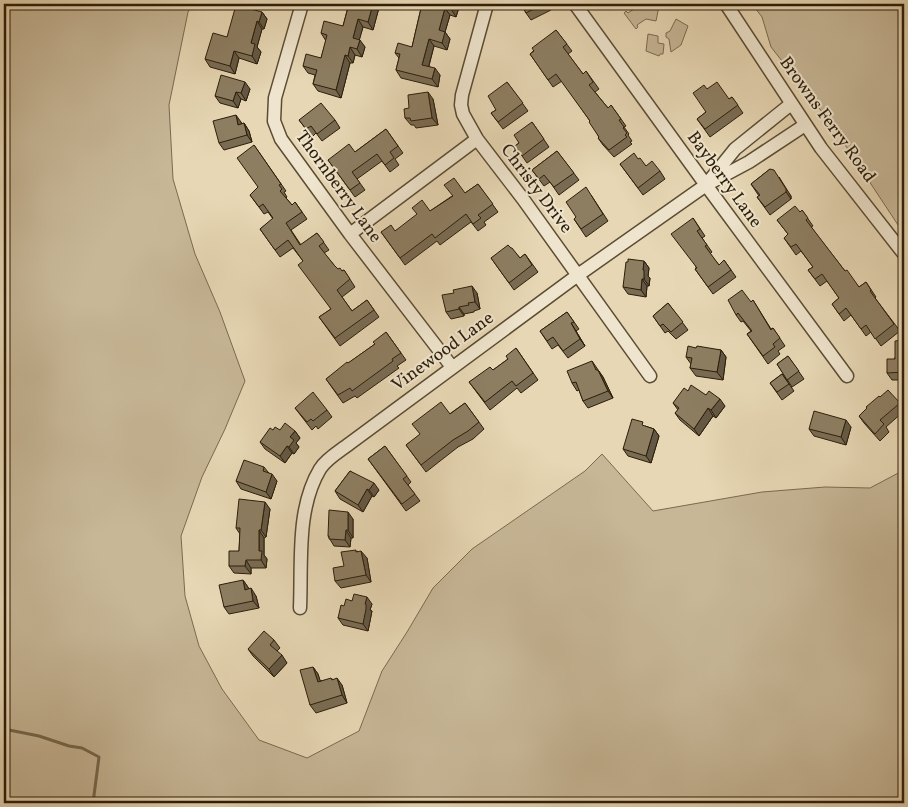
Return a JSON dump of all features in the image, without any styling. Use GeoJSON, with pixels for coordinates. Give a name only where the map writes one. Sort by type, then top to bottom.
{"type":"FeatureCollection","features":[{"type":"Feature","properties":{"kind":"street","name":"Thornberry Lane"},"geometry":{"type":"LineString","coordinates":[[302,4],[275,98],[274,121],[281,139],[350,234],[452,367]]}},
{"type":"Feature","properties":{"kind":"street","name":"Christy Drive"},"geometry":{"type":"LineString","coordinates":[[487,4],[466,79],[461,105],[463,114],[476,139],[578,275],[650,376]]}},
{"type":"Feature","properties":{"kind":"street","name":"Bayberry Lane"},"geometry":{"type":"LineString","coordinates":[[575,4],[706,186],[847,376]]}},
{"type":"Feature","properties":{"kind":"street","name":"Browns Ferry Road"},"geometry":{"type":"LineString","coordinates":[[726,4],[821,148],[904,254]]}},
{"type":"Feature","properties":{"kind":"street","name":"Vinewood Lane"},"geometry":{"type":"LineString","coordinates":[[706,186],[736,149],[791,104]]}},
{"type":"Feature","properties":{"kind":"street","name":"Vinewood Lane"},"geometry":{"type":"LineString","coordinates":[[300,608],[303,528],[306,504],[308,495],[321,467],[452,367],[578,275],[706,186],[749,162],[805,125]]}},
{"type":"Feature","properties":{"kind":"street"},"geometry":{"type":"LineString","coordinates":[[350,234],[476,139]]}},
{"type":"Feature","properties":{"kind":"shaded area"},"geometry":{"type":"Polygon","coordinates":[[[4,4],[193,4],[188,12],[169,105],[173,179],[195,254],[220,312],[245,381],[202,477],[181,536],[185,596],[199,646],[222,689],[259,740],[307,758],[359,731],[382,671],[433,588],[472,549],[585,471],[602,454],[653,511],[762,492],[825,487],[870,488],[904,470],[904,803],[4,803],[4,4]]]}},
{"type":"Feature","properties":{"kind":"shaded area"},"geometry":{"type":"Polygon","coordinates":[[[641,4],[659,6],[656,21],[646,19],[637,25],[636,29],[624,13],[626,11],[628,13],[641,4]]]}},
{"type":"Feature","properties":{"kind":"shaded area"},"geometry":{"type":"Polygon","coordinates":[[[752,4],[904,4],[904,234],[830,122],[771,47],[762,17],[752,4]]]}},
{"type":"Feature","properties":{"kind":"shaded area"},"geometry":{"type":"Polygon","coordinates":[[[676,19],[688,26],[681,45],[671,52],[666,33],[670,31],[676,19]]]}},
{"type":"Feature","properties":{"kind":"shaded area"},"geometry":{"type":"Polygon","coordinates":[[[648,34],[658,36],[658,43],[664,44],[663,54],[659,56],[646,51],[648,34]]]}},
{"type":"Feature","properties":{"kind":"building"},"geometry":{"type":"Polygon","coordinates":[[[349,4],[373,4],[368,22],[358,19],[353,38],[360,40],[357,49],[350,47],[348,56],[345,55],[336,90],[313,84],[317,70],[303,66],[306,54],[321,58],[327,35],[321,33],[324,21],[343,26],[349,4]]]}},
{"type":"Feature","properties":{"kind":"building"},"geometry":{"type":"Polygon","coordinates":[[[422,4],[453,4],[451,9],[445,8],[439,30],[445,32],[442,43],[429,39],[422,65],[435,68],[432,79],[396,70],[400,54],[395,53],[398,43],[412,47],[422,4]]]}},
{"type":"Feature","properties":{"kind":"building"},"geometry":{"type":"Polygon","coordinates":[[[521,4],[544,4],[526,13],[521,4]]]}},
{"type":"Feature","properties":{"kind":"building"},"geometry":{"type":"Polygon","coordinates":[[[236,5],[262,12],[259,22],[257,21],[251,43],[255,44],[252,56],[234,51],[230,66],[205,59],[213,33],[227,37],[236,5]]]}},
{"type":"Feature","properties":{"kind":"building"},"geometry":{"type":"Polygon","coordinates":[[[556,30],[567,44],[563,47],[583,74],[586,71],[593,82],[589,85],[608,108],[611,105],[621,119],[619,120],[627,133],[625,135],[627,137],[609,150],[598,138],[590,121],[556,74],[548,80],[530,54],[534,51],[532,48],[556,30]]]}},
{"type":"Feature","properties":{"kind":"building"},"geometry":{"type":"Polygon","coordinates":[[[221,75],[245,82],[241,93],[236,92],[233,101],[215,96],[221,75]]]}},
{"type":"Feature","properties":{"kind":"building"},"geometry":{"type":"Polygon","coordinates":[[[507,82],[523,103],[498,122],[491,113],[496,110],[488,96],[507,82]]]}},
{"type":"Feature","properties":{"kind":"building"},"geometry":{"type":"Polygon","coordinates":[[[717,82],[729,99],[732,97],[738,105],[705,129],[697,119],[706,112],[693,93],[704,85],[707,89],[717,82]]]}},
{"type":"Feature","properties":{"kind":"building"},"geometry":{"type":"Polygon","coordinates":[[[428,92],[432,118],[411,121],[410,118],[405,118],[404,109],[409,108],[408,95],[428,92]]]}},
{"type":"Feature","properties":{"kind":"building"},"geometry":{"type":"Polygon","coordinates":[[[321,103],[335,120],[317,134],[311,126],[306,129],[299,120],[321,103]]]}},
{"type":"Feature","properties":{"kind":"building"},"geometry":{"type":"Polygon","coordinates":[[[236,115],[238,125],[244,123],[247,135],[219,143],[213,121],[236,115]]]}},
{"type":"Feature","properties":{"kind":"building"},"geometry":{"type":"Polygon","coordinates":[[[532,122],[544,139],[522,156],[515,146],[519,143],[514,135],[532,122]]]}},
{"type":"Feature","properties":{"kind":"building"},"geometry":{"type":"Polygon","coordinates":[[[386,129],[398,146],[390,152],[394,158],[385,165],[377,154],[352,172],[360,183],[350,190],[328,160],[349,144],[355,152],[386,129]]]}},
{"type":"Feature","properties":{"kind":"building"},"geometry":{"type":"Polygon","coordinates":[[[254,145],[281,184],[279,185],[282,189],[280,191],[292,205],[295,202],[302,212],[286,223],[300,245],[317,233],[324,242],[319,246],[334,265],[342,271],[344,270],[350,279],[337,290],[352,311],[367,300],[374,310],[335,338],[319,317],[331,309],[298,265],[303,261],[288,240],[275,250],[260,229],[273,218],[263,204],[259,207],[250,195],[258,187],[237,158],[254,145]]]}},
{"type":"Feature","properties":{"kind":"building"},"geometry":{"type":"Polygon","coordinates":[[[557,151],[574,173],[554,187],[544,175],[539,179],[532,170],[557,151]]]}},
{"type":"Feature","properties":{"kind":"building"},"geometry":{"type":"Polygon","coordinates":[[[634,153],[646,166],[652,161],[660,171],[638,188],[620,164],[634,153]]]}},
{"type":"Feature","properties":{"kind":"building"},"geometry":{"type":"Polygon","coordinates":[[[770,169],[774,170],[786,192],[765,207],[757,197],[760,195],[751,184],[770,169]]]}},
{"type":"Feature","properties":{"kind":"building"},"geometry":{"type":"Polygon","coordinates":[[[454,178],[465,193],[478,184],[493,204],[478,215],[481,218],[473,224],[466,214],[435,238],[432,234],[400,258],[381,232],[391,225],[395,231],[417,214],[412,208],[422,200],[430,211],[453,196],[444,185],[454,178]]]}},
{"type":"Feature","properties":{"kind":"building"},"geometry":{"type":"Polygon","coordinates":[[[586,187],[603,214],[581,229],[566,202],[586,187]]]}},
{"type":"Feature","properties":{"kind":"building"},"geometry":{"type":"Polygon","coordinates":[[[795,206],[800,212],[802,210],[808,218],[806,220],[859,287],[866,282],[870,291],[894,324],[875,339],[866,325],[861,329],[846,308],[839,314],[832,304],[839,298],[822,274],[815,279],[808,270],[813,267],[796,244],[791,247],[784,238],[788,234],[777,220],[795,206]]]}},
{"type":"Feature","properties":{"kind":"building"},"geometry":{"type":"Polygon","coordinates":[[[693,218],[700,229],[697,231],[707,245],[705,246],[719,265],[724,260],[731,270],[708,287],[695,269],[697,268],[671,234],[693,218]]]}},
{"type":"Feature","properties":{"kind":"building"},"geometry":{"type":"Polygon","coordinates":[[[508,245],[520,258],[525,254],[532,265],[509,283],[491,258],[508,245]]]}},
{"type":"Feature","properties":{"kind":"building"},"geometry":{"type":"Polygon","coordinates":[[[628,259],[644,261],[644,279],[642,279],[641,290],[623,287],[628,259]]]}},
{"type":"Feature","properties":{"kind":"building"},"geometry":{"type":"Polygon","coordinates":[[[472,286],[475,302],[446,312],[442,295],[454,293],[453,290],[472,286]]]}},
{"type":"Feature","properties":{"kind":"building"},"geometry":{"type":"Polygon","coordinates":[[[742,290],[751,302],[753,300],[771,330],[773,328],[780,338],[773,344],[775,347],[763,356],[747,334],[752,331],[738,313],[736,315],[728,300],[742,290]]]}},
{"type":"Feature","properties":{"kind":"building"},"geometry":{"type":"Polygon","coordinates":[[[668,303],[683,322],[671,332],[663,324],[660,326],[653,316],[668,303]]]}},
{"type":"Feature","properties":{"kind":"building"},"geometry":{"type":"Polygon","coordinates":[[[567,312],[574,322],[571,323],[580,339],[563,351],[553,337],[547,341],[540,331],[567,312]]]}},
{"type":"Feature","properties":{"kind":"building"},"geometry":{"type":"Polygon","coordinates":[[[386,332],[401,353],[352,391],[350,388],[338,395],[326,379],[347,362],[375,344],[373,342],[386,332]]]}},
{"type":"Feature","properties":{"kind":"building"},"geometry":{"type":"Polygon","coordinates":[[[904,340],[904,372],[887,373],[887,359],[895,359],[895,341],[904,340]]]}},
{"type":"Feature","properties":{"kind":"building"},"geometry":{"type":"Polygon","coordinates":[[[688,346],[721,350],[717,372],[690,368],[692,358],[686,357],[688,346]]]}},
{"type":"Feature","properties":{"kind":"building"},"geometry":{"type":"Polygon","coordinates":[[[516,348],[533,373],[516,386],[512,381],[485,402],[469,382],[490,367],[493,370],[508,359],[506,356],[516,348]]]}},
{"type":"Feature","properties":{"kind":"building"},"geometry":{"type":"Polygon","coordinates":[[[788,356],[799,371],[787,380],[777,364],[788,356]]]}},
{"type":"Feature","properties":{"kind":"building"},"geometry":{"type":"Polygon","coordinates":[[[592,361],[608,391],[583,401],[576,382],[572,383],[567,371],[592,361]]]}},
{"type":"Feature","properties":{"kind":"building"},"geometry":{"type":"Polygon","coordinates":[[[782,374],[789,384],[777,392],[770,383],[782,374]]]}},
{"type":"Feature","properties":{"kind":"building"},"geometry":{"type":"Polygon","coordinates":[[[691,385],[706,395],[709,391],[720,399],[711,410],[708,408],[694,429],[675,413],[679,408],[673,403],[684,388],[688,391],[691,385]]]}},
{"type":"Feature","properties":{"kind":"building"},"geometry":{"type":"Polygon","coordinates":[[[888,390],[900,403],[880,420],[884,424],[875,434],[859,416],[866,407],[888,390]]]}},
{"type":"Feature","properties":{"kind":"building"},"geometry":{"type":"Polygon","coordinates":[[[313,392],[327,410],[313,421],[311,419],[307,422],[295,408],[313,392]]]}},
{"type":"Feature","properties":{"kind":"building"},"geometry":{"type":"Polygon","coordinates":[[[441,402],[450,414],[465,403],[479,422],[421,465],[406,445],[420,434],[412,424],[441,402]]]}},
{"type":"Feature","properties":{"kind":"building"},"geometry":{"type":"Polygon","coordinates":[[[814,411],[846,420],[841,437],[809,429],[814,411]]]}},
{"type":"Feature","properties":{"kind":"building"},"geometry":{"type":"Polygon","coordinates":[[[632,419],[643,422],[642,425],[654,429],[646,456],[623,449],[632,419]]]}},
{"type":"Feature","properties":{"kind":"building"},"geometry":{"type":"Polygon","coordinates":[[[285,423],[295,431],[290,437],[294,440],[280,456],[260,442],[270,428],[273,430],[275,427],[280,430],[285,423]]]}},
{"type":"Feature","properties":{"kind":"building"},"geometry":{"type":"Polygon","coordinates":[[[385,446],[407,476],[403,479],[415,494],[402,504],[368,459],[385,446]]]}},
{"type":"Feature","properties":{"kind":"building"},"geometry":{"type":"Polygon","coordinates":[[[244,460],[264,467],[263,471],[272,474],[266,492],[236,481],[244,460]]]}},
{"type":"Feature","properties":{"kind":"building"},"geometry":{"type":"Polygon","coordinates":[[[350,471],[374,483],[369,490],[367,489],[358,505],[335,491],[350,471]]]}},
{"type":"Feature","properties":{"kind":"building"},"geometry":{"type":"Polygon","coordinates":[[[239,499],[265,502],[261,530],[259,530],[259,551],[262,551],[261,560],[246,560],[245,566],[229,566],[229,551],[239,551],[240,528],[236,528],[239,499]]]}},
{"type":"Feature","properties":{"kind":"building"},"geometry":{"type":"Polygon","coordinates":[[[329,510],[348,512],[348,530],[346,530],[345,540],[329,539],[329,510]]]}},
{"type":"Feature","properties":{"kind":"building"},"geometry":{"type":"Polygon","coordinates":[[[356,550],[356,552],[361,551],[366,575],[335,581],[333,568],[344,566],[341,552],[356,550]]]}},
{"type":"Feature","properties":{"kind":"building"},"geometry":{"type":"Polygon","coordinates":[[[243,580],[245,590],[251,588],[253,601],[224,607],[219,585],[243,580]]]}},
{"type":"Feature","properties":{"kind":"building"},"geometry":{"type":"Polygon","coordinates":[[[354,594],[367,597],[363,624],[338,618],[341,605],[344,606],[346,599],[352,601],[354,594]]]}},
{"type":"Feature","properties":{"kind":"building"},"geometry":{"type":"Polygon","coordinates":[[[264,631],[274,640],[270,645],[282,655],[269,669],[248,649],[264,631]]]}},
{"type":"Feature","properties":{"kind":"building"},"geometry":{"type":"Polygon","coordinates":[[[313,667],[318,682],[337,678],[342,695],[310,705],[300,670],[313,667]]]}},
{"type":"Feature","properties":{"kind":"waterway"},"geometry":{"type":"LineString","coordinates":[[4,729],[82,748],[99,757],[93,803]]}}]}
